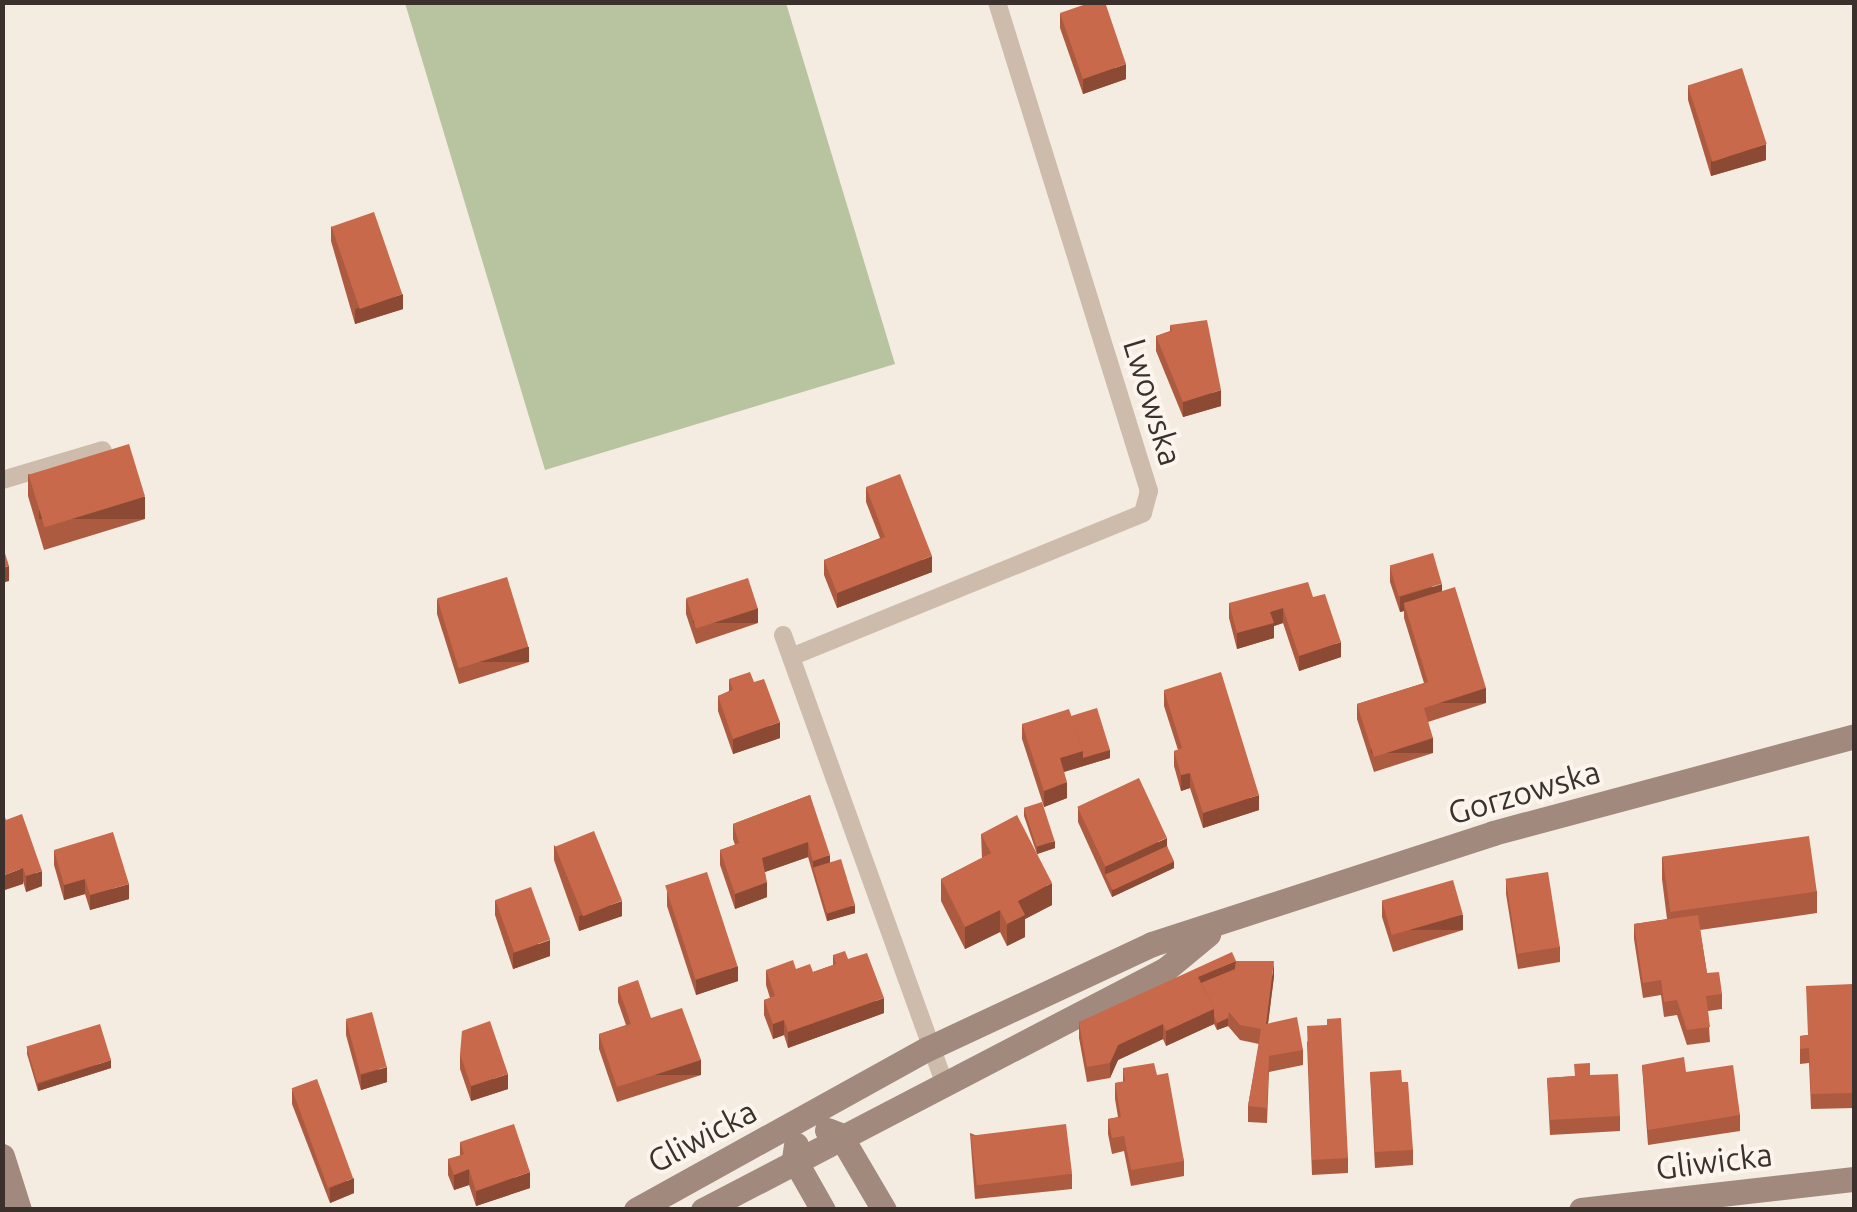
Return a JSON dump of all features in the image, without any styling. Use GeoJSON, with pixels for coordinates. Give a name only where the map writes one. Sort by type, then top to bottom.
{"type":"FeatureCollection","features":[{"type":"Feature","properties":{"kind":"main road","name":"Gorzowska"},"geometry":{"type":"LineString","coordinates":[[800,1120],[927,1049],[1152,944],[1216,928],[1493,833],[1854,736]]}},
{"type":"Feature","properties":{"kind":"main road","name":"Gorzowska"},"geometry":{"type":"LineString","coordinates":[[794,1160],[1166,969],[1216,928]]}},
{"type":"Feature","properties":{"kind":"main road","name":"Gliwicka"},"geometry":{"type":"LineString","coordinates":[[636,1210],[800,1120],[840,1135]]}},
{"type":"Feature","properties":{"kind":"main road","name":"Gliwicka"},"geometry":{"type":"LineString","coordinates":[[800,1120],[794,1160],[823,1210]]}},
{"type":"Feature","properties":{"kind":"main road"},"geometry":{"type":"LineString","coordinates":[[840,1135],[884,1210]]}},
{"type":"Feature","properties":{"kind":"main road"},"geometry":{"type":"LineString","coordinates":[[2,1156],[19,1210]]}},
{"type":"Feature","properties":{"kind":"main road","name":"Gliwicka"},"geometry":{"type":"LineString","coordinates":[[703,1210],[794,1160]]}},
{"type":"Feature","properties":{"kind":"main road","name":"Gliwicka"},"geometry":{"type":"LineString","coordinates":[[1581,1210],[1854,1180]]}},
{"type":"Feature","properties":{"kind":"lane","name":"Lwowska"},"geometry":{"type":"LineString","coordinates":[[791,656],[1143,514],[1149,491],[996,2]]}},
{"type":"Feature","properties":{"kind":"lane"},"geometry":{"type":"LineString","coordinates":[[2,480],[103,450]]}},
{"type":"Feature","properties":{"kind":"lane"},"geometry":{"type":"LineString","coordinates":[[783,634],[927,1049],[944,1082]]}},
{"type":"Feature","properties":{"kind":"green space"},"geometry":{"type":"Polygon","coordinates":[[[405,3],[786,3],[895,364],[545,470],[405,3]]]}},
{"type":"Feature","properties":{"kind":"building"},"geometry":{"type":"Polygon","coordinates":[[[1092,2],[1105,2],[1126,64],[1083,79],[1060,13],[1092,2]]]}},
{"type":"Feature","properties":{"kind":"building"},"geometry":{"type":"Polygon","coordinates":[[[1742,68],[1767,144],[1713,162],[1688,86],[1742,68]]]}},
{"type":"Feature","properties":{"kind":"building"},"geometry":{"type":"Polygon","coordinates":[[[374,212],[402,294],[360,309],[331,227],[374,212]]]}},
{"type":"Feature","properties":{"kind":"building"},"geometry":{"type":"Polygon","coordinates":[[[1207,320],[1221,390],[1183,402],[1156,336],[1172,331],[1170,325],[1207,320]]]}},
{"type":"Feature","properties":{"kind":"building"},"geometry":{"type":"Polygon","coordinates":[[[129,444],[145,497],[45,527],[29,475],[129,444]]]}},
{"type":"Feature","properties":{"kind":"building"},"geometry":{"type":"Polygon","coordinates":[[[900,474],[932,556],[837,593],[824,560],[885,537],[866,487],[900,474]]]}},
{"type":"Feature","properties":{"kind":"building"},"geometry":{"type":"Polygon","coordinates":[[[2,544],[9,566],[2,568],[2,544]]]}},
{"type":"Feature","properties":{"kind":"building"},"geometry":{"type":"Polygon","coordinates":[[[1433,553],[1442,584],[1399,596],[1390,565],[1433,553]]]}},
{"type":"Feature","properties":{"kind":"building"},"geometry":{"type":"Polygon","coordinates":[[[507,577],[528,647],[459,668],[437,598],[507,577]]]}},
{"type":"Feature","properties":{"kind":"building"},"geometry":{"type":"Polygon","coordinates":[[[748,578],[758,608],[696,629],[686,598],[748,578]]]}},
{"type":"Feature","properties":{"kind":"building"},"geometry":{"type":"Polygon","coordinates":[[[1308,582],[1313,597],[1325,594],[1341,642],[1299,656],[1283,608],[1270,612],[1274,623],[1237,633],[1229,603],[1308,582]]]}},
{"type":"Feature","properties":{"kind":"building"},"geometry":{"type":"Polygon","coordinates":[[[1455,587],[1486,688],[1424,708],[1433,738],[1374,757],[1357,704],[1428,682],[1404,603],[1455,587]]]}},
{"type":"Feature","properties":{"kind":"building"},"geometry":{"type":"Polygon","coordinates":[[[750,672],[754,682],[764,679],[780,722],[733,739],[718,696],[733,690],[729,679],[750,672]]]}},
{"type":"Feature","properties":{"kind":"building"},"geometry":{"type":"Polygon","coordinates":[[[1221,672],[1259,795],[1203,813],[1190,773],[1181,775],[1174,751],[1182,748],[1164,690],[1221,672]]]}},
{"type":"Feature","properties":{"kind":"building"},"geometry":{"type":"Polygon","coordinates":[[[1097,708],[1110,750],[1083,758],[1071,716],[1097,708]]]}},
{"type":"Feature","properties":{"kind":"building"},"geometry":{"type":"Polygon","coordinates":[[[1069,709],[1083,751],[1060,758],[1067,782],[1044,791],[1022,724],[1069,709]]]}},
{"type":"Feature","properties":{"kind":"building"},"geometry":{"type":"Polygon","coordinates":[[[1139,778],[1167,838],[1105,867],[1077,807],[1139,778]]]}},
{"type":"Feature","properties":{"kind":"building"},"geometry":{"type":"Polygon","coordinates":[[[810,795],[830,855],[813,861],[808,842],[762,858],[767,882],[735,894],[720,850],[739,843],[733,824],[810,795]]]}},
{"type":"Feature","properties":{"kind":"building"},"geometry":{"type":"Polygon","coordinates":[[[1042,802],[1055,841],[1037,847],[1024,808],[1042,802]]]}},
{"type":"Feature","properties":{"kind":"building"},"geometry":{"type":"Polygon","coordinates":[[[2,809],[6,820],[22,814],[42,871],[26,876],[23,868],[2,876],[2,809]]]}},
{"type":"Feature","properties":{"kind":"building"},"geometry":{"type":"Polygon","coordinates":[[[1017,815],[1052,883],[1018,901],[1025,915],[1007,924],[1000,910],[965,927],[941,879],[991,853],[981,834],[1017,815]]]}},
{"type":"Feature","properties":{"kind":"building"},"geometry":{"type":"Polygon","coordinates":[[[594,831],[622,901],[583,916],[555,847],[594,831]]]}},
{"type":"Feature","properties":{"kind":"building"},"geometry":{"type":"Polygon","coordinates":[[[113,832],[129,884],[90,895],[85,879],[64,885],[54,850],[113,832]]]}},
{"type":"Feature","properties":{"kind":"building"},"geometry":{"type":"Polygon","coordinates":[[[1809,836],[1817,891],[1670,912],[1662,857],[1809,836]]]}},
{"type":"Feature","properties":{"kind":"building"},"geometry":{"type":"Polygon","coordinates":[[[1167,846],[1174,861],[1113,890],[1105,875],[1167,846]]]}},
{"type":"Feature","properties":{"kind":"building"},"geometry":{"type":"Polygon","coordinates":[[[841,859],[855,905],[827,913],[813,867],[841,859]]]}},
{"type":"Feature","properties":{"kind":"building"},"geometry":{"type":"Polygon","coordinates":[[[707,872],[738,966],[696,980],[665,886],[707,872]]]}},
{"type":"Feature","properties":{"kind":"building"},"geometry":{"type":"Polygon","coordinates":[[[1548,872],[1560,947],[1517,954],[1506,879],[1548,872]]]}},
{"type":"Feature","properties":{"kind":"building"},"geometry":{"type":"Polygon","coordinates":[[[1453,880],[1463,915],[1392,935],[1382,900],[1453,880]]]}},
{"type":"Feature","properties":{"kind":"building"},"geometry":{"type":"Polygon","coordinates":[[[531,887],[550,940],[514,953],[495,900],[531,887]]]}},
{"type":"Feature","properties":{"kind":"building"},"geometry":{"type":"Polygon","coordinates":[[[1698,915],[1707,973],[1719,972],[1722,994],[1706,996],[1710,1027],[1687,1030],[1677,1000],[1664,1002],[1661,980],[1643,983],[1634,924],[1698,915]]]}},
{"type":"Feature","properties":{"kind":"building"},"geometry":{"type":"Polygon","coordinates":[[[845,951],[848,959],[867,953],[884,998],[788,1032],[784,1020],[773,1024],[764,1000],[775,996],[766,970],[793,960],[796,969],[810,964],[813,972],[836,964],[833,955],[845,951]]]}},
{"type":"Feature","properties":{"kind":"building"},"geometry":{"type":"Polygon","coordinates":[[[1232,952],[1236,961],[1198,977],[1214,1009],[1166,1031],[1163,1024],[1118,1045],[1110,1063],[1087,1067],[1079,1022],[1232,952]]]}},
{"type":"Feature","properties":{"kind":"building"},"geometry":{"type":"Polygon","coordinates":[[[1236,961],[1274,961],[1266,1024],[1297,1017],[1303,1050],[1269,1056],[1267,1108],[1248,1106],[1261,1029],[1240,1025],[1228,1011],[1236,961]]]}},
{"type":"Feature","properties":{"kind":"building"},"geometry":{"type":"Polygon","coordinates":[[[1235,969],[1228,1018],[1217,1023],[1201,983],[1235,969]]]}},
{"type":"Feature","properties":{"kind":"building"},"geometry":{"type":"Polygon","coordinates":[[[638,980],[651,1018],[682,1008],[701,1060],[617,1087],[599,1034],[631,1024],[618,987],[638,980]]]}},
{"type":"Feature","properties":{"kind":"building"},"geometry":{"type":"Polygon","coordinates":[[[1853,984],[1854,1093],[1811,1094],[1809,1048],[1800,1049],[1800,1036],[1808,1035],[1806,986],[1853,984]]]}},
{"type":"Feature","properties":{"kind":"building"},"geometry":{"type":"Polygon","coordinates":[[[372,1012],[387,1067],[361,1074],[346,1019],[372,1012]]]}},
{"type":"Feature","properties":{"kind":"building"},"geometry":{"type":"Polygon","coordinates":[[[1341,1018],[1348,1158],[1312,1160],[1307,1026],[1327,1025],[1327,1019],[1341,1018]]]}},
{"type":"Feature","properties":{"kind":"building"},"geometry":{"type":"Polygon","coordinates":[[[490,1021],[508,1074],[471,1086],[460,1054],[462,1031],[490,1021]]]}},
{"type":"Feature","properties":{"kind":"building"},"geometry":{"type":"Polygon","coordinates":[[[100,1024],[111,1060],[37,1083],[26,1047],[100,1024]]]}},
{"type":"Feature","properties":{"kind":"building"},"geometry":{"type":"Polygon","coordinates":[[[1684,1057],[1686,1072],[1733,1065],[1740,1115],[1648,1130],[1642,1065],[1684,1057]]]}},
{"type":"Feature","properties":{"kind":"building"},"geometry":{"type":"Polygon","coordinates":[[[1154,1063],[1157,1075],[1168,1073],[1184,1161],[1131,1170],[1124,1136],[1112,1138],[1108,1119],[1121,1117],[1115,1083],[1125,1081],[1123,1068],[1154,1063]]]}},
{"type":"Feature","properties":{"kind":"building"},"geometry":{"type":"Polygon","coordinates":[[[1590,1063],[1590,1075],[1618,1074],[1620,1116],[1550,1120],[1547,1078],[1575,1076],[1574,1064],[1590,1063]]]}},
{"type":"Feature","properties":{"kind":"building"},"geometry":{"type":"Polygon","coordinates":[[[1401,1070],[1402,1082],[1408,1082],[1413,1150],[1375,1152],[1370,1072],[1401,1070]]]}},
{"type":"Feature","properties":{"kind":"building"},"geometry":{"type":"Polygon","coordinates":[[[317,1079],[353,1179],[328,1188],[292,1088],[317,1079]]]}},
{"type":"Feature","properties":{"kind":"building"},"geometry":{"type":"Polygon","coordinates":[[[514,1124],[530,1172],[476,1191],[469,1169],[454,1175],[448,1159],[464,1154],[460,1142],[514,1124]]]}},
{"type":"Feature","properties":{"kind":"building"},"geometry":{"type":"Polygon","coordinates":[[[1066,1124],[1072,1174],[977,1185],[971,1136],[1066,1124]]]}}]}
